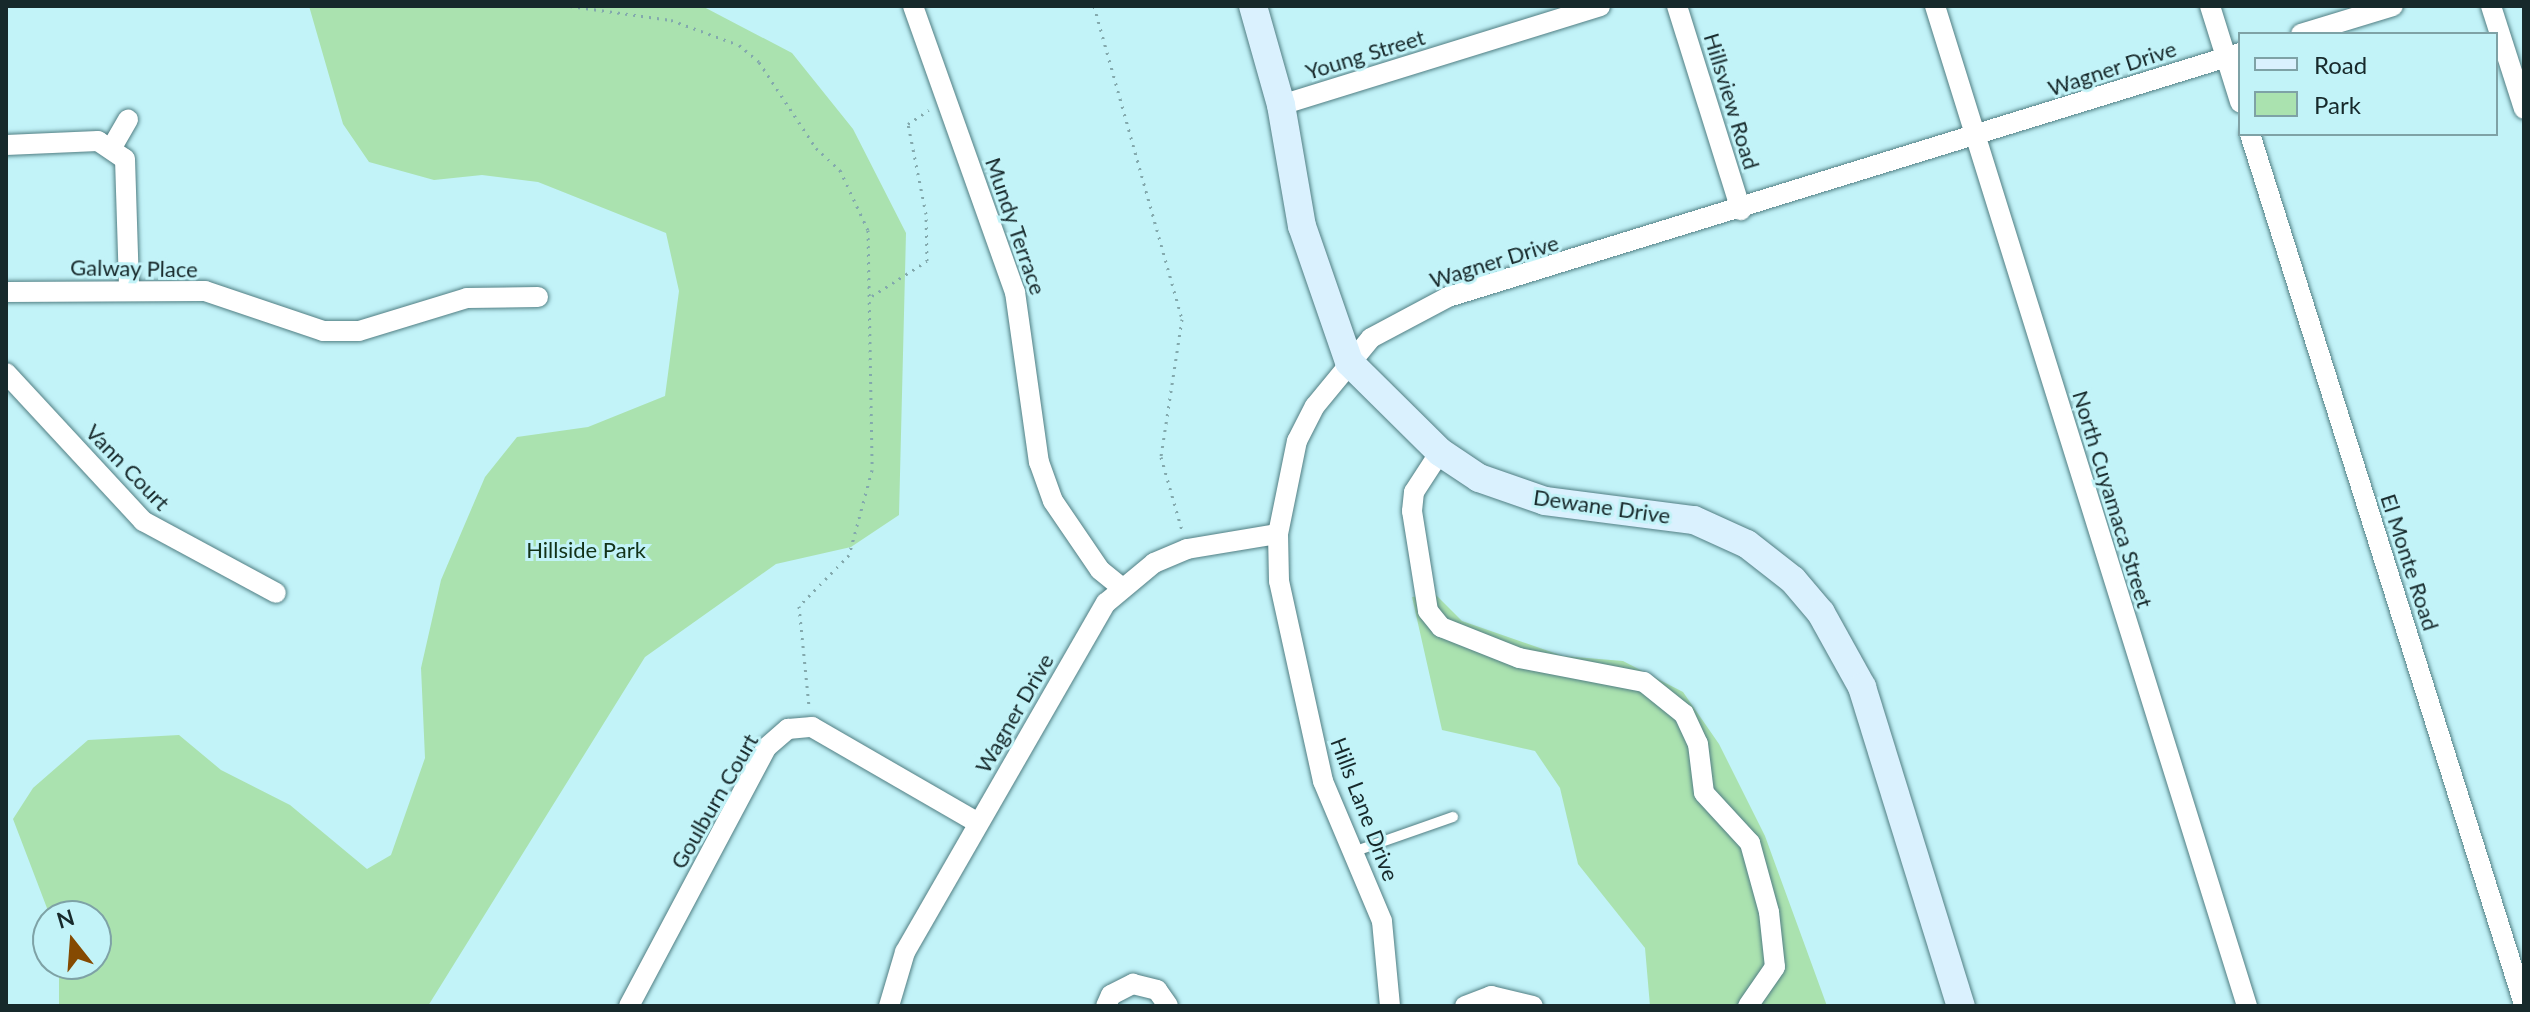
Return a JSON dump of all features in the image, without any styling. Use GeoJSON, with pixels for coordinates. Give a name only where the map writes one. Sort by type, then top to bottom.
{"type":"FeatureCollection","features":[{"type":"Feature","properties":{"kind":"street","name":"Mundy Terrace"},"geometry":{"type":"LineString","coordinates":[[913,6],[1021,315],[1039,462],[1053,501],[1100,570],[1121,587]]}},
{"type":"Feature","properties":{"kind":"street","name":"Dewane Drive"},"geometry":{"type":"LineString","coordinates":[[1253,6],[1281,105],[1302,226],[1349,362],[1440,452],[1479,478],[1534,499],[1671,514],[1719,529],[1760,552],[1803,591],[1862,687],[1961,1006]]}},
{"type":"Feature","properties":{"kind":"street","name":"Young Street"},"geometry":{"type":"LineString","coordinates":[[1281,105],[1600,6]]}},
{"type":"Feature","properties":{"kind":"street","name":"Hillsview Road"},"geometry":{"type":"LineString","coordinates":[[1677,6],[1741,210]]}},
{"type":"Feature","properties":{"kind":"street","name":"North Cuyamaca Street"},"geometry":{"type":"LineString","coordinates":[[1935,6],[2247,1006]]}},
{"type":"Feature","properties":{"kind":"street"},"geometry":{"type":"LineString","coordinates":[[2210,6],[2233,55],[2238,89]]}},
{"type":"Feature","properties":{"kind":"street"},"geometry":{"type":"LineString","coordinates":[[2308,32],[2393,6]]}},
{"type":"Feature","properties":{"kind":"street"},"geometry":{"type":"LineString","coordinates":[[2491,6],[2524,109]]}},
{"type":"Feature","properties":{"kind":"street","name":"Wagner Drive"},"geometry":{"type":"LineString","coordinates":[[889,1006],[905,952],[1106,603],[1121,587],[1187,549],[1278,534],[1297,441],[1349,362],[1371,338],[1448,297],[1741,210],[2233,55]]}},
{"type":"Feature","properties":{"kind":"street"},"geometry":{"type":"LineString","coordinates":[[111,149],[128,120]]}},
{"type":"Feature","properties":{"kind":"street","name":"El Monte Road"},"geometry":{"type":"LineString","coordinates":[[2251,136],[2524,1004]]}},
{"type":"Feature","properties":{"kind":"street"},"geometry":{"type":"LineString","coordinates":[[6,145],[98,141],[125,159],[129,289]]}},
{"type":"Feature","properties":{"kind":"street","name":"Galway Place"},"geometry":{"type":"LineString","coordinates":[[6,292],[205,291],[323,331],[359,331],[467,298],[538,297]]}},
{"type":"Feature","properties":{"kind":"street","name":"Vann Court"},"geometry":{"type":"LineString","coordinates":[[6,373],[143,521],[276,593]]}},
{"type":"Feature","properties":{"kind":"street"},"geometry":{"type":"LineString","coordinates":[[1440,452],[1414,492],[1412,511],[1428,611],[1449,631],[1519,658],[1644,682],[1684,714],[1698,744],[1704,793],[1750,843],[1769,912],[1775,967],[1748,1006]]}},
{"type":"Feature","properties":{"kind":"street","name":"Hills Lane Drive"},"geometry":{"type":"LineString","coordinates":[[1278,534],[1279,581],[1303,702],[1323,781],[1382,921],[1390,1006]]}},
{"type":"Feature","properties":{"kind":"street"},"geometry":{"type":"LineString","coordinates":[[812,727],[978,823]]}},
{"type":"Feature","properties":{"kind":"street","name":"Goulburn Court"},"geometry":{"type":"LineString","coordinates":[[629,1006],[767,747],[788,729],[812,727]]}},
{"type":"Feature","properties":{"kind":"street"},"geometry":{"type":"LineString","coordinates":[[1106,1006],[1111,995],[1133,984],[1157,990],[1168,1006]]}},
{"type":"Feature","properties":{"kind":"street"},"geometry":{"type":"LineString","coordinates":[[1465,1006],[1491,996],[1533,1006]]}},
{"type":"Feature","properties":{"kind":"lane"},"geometry":{"type":"LineString","coordinates":[[1353,852],[1453,817]]}},
{"type":"Feature","properties":{"kind":"path"},"geometry":{"type":"LineString","coordinates":[[570,6],[714,32],[759,62],[816,148],[852,187],[868,230],[872,296],[872,470],[849,555],[799,606],[812,727]]}},
{"type":"Feature","properties":{"kind":"path"},"geometry":{"type":"LineString","coordinates":[[1094,6],[1182,319],[1161,457],[1187,549]]}},
{"type":"Feature","properties":{"kind":"path"},"geometry":{"type":"LineString","coordinates":[[872,296],[927,261],[926,214],[908,124],[946,99]]}},
{"type":"Feature","properties":{"kind":"green space","name":"Hillside Park"},"geometry":{"type":"Polygon","coordinates":[[[309,6],[702,6],[792,53],[853,129],[906,233],[899,515],[851,547],[776,564],[645,657],[428,1006],[59,1006],[59,980],[112,980],[112,900],[44,900],[13,819],[33,788],[88,740],[179,735],[221,770],[290,805],[367,869],[391,855],[425,758],[421,668],[441,580],[485,477],[517,437],[588,427],[665,396],[679,291],[666,233],[538,182],[482,175],[434,180],[369,162],[343,124],[309,6]]]}},
{"type":"Feature","properties":{"kind":"green space"},"geometry":{"type":"Polygon","coordinates":[[[1435,594],[1462,621],[1563,656],[1623,661],[1683,692],[1719,744],[1765,836],[1827,1006],[1650,1006],[1645,948],[1578,864],[1560,788],[1535,751],[1442,730],[1412,597],[1435,594]]]}}]}
